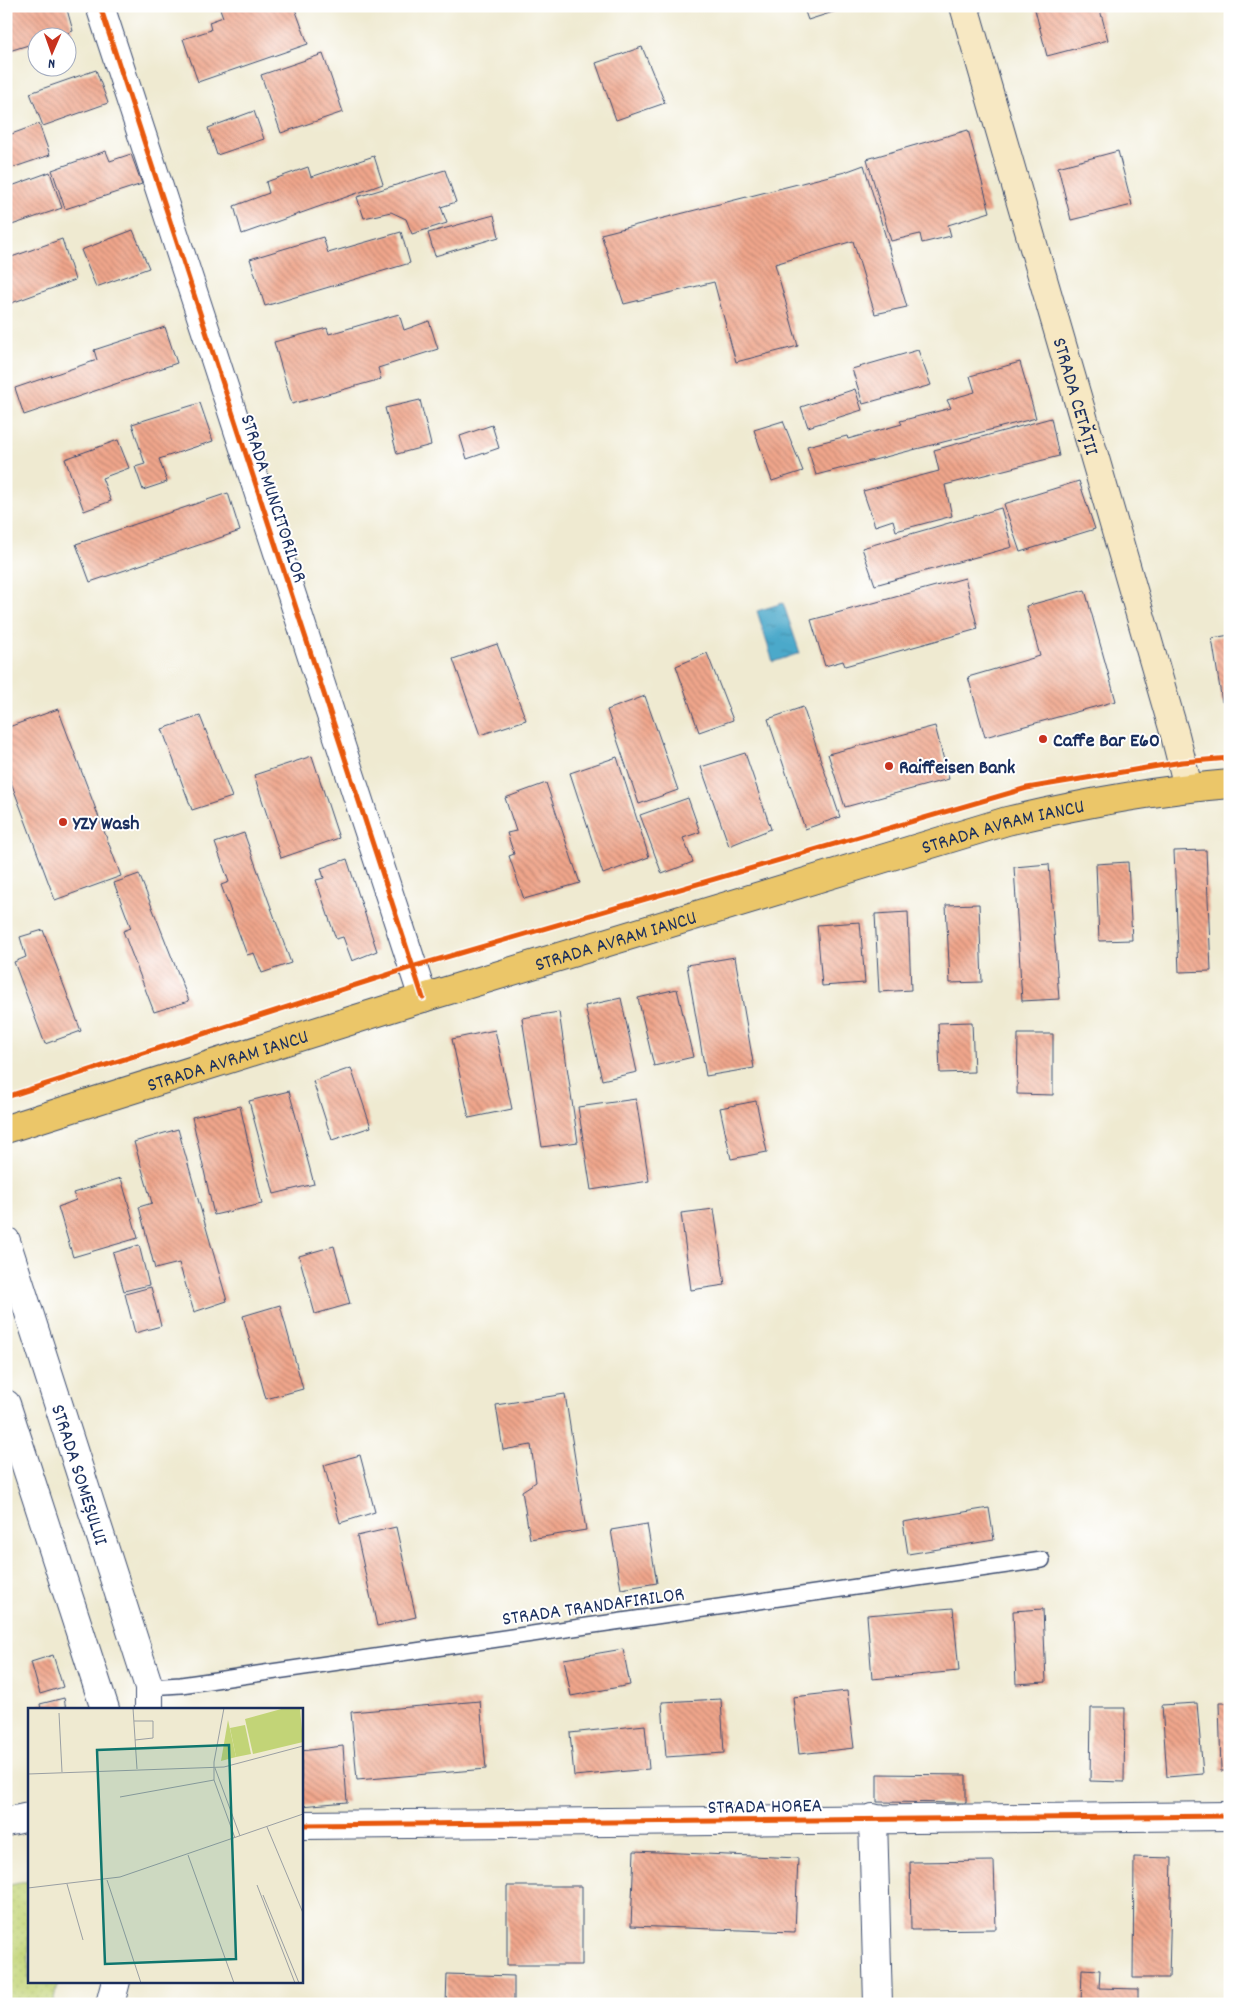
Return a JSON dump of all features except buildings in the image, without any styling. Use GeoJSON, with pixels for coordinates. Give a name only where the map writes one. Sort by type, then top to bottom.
{"type":"FeatureCollection","features":[{"type":"Feature","properties":{"kind":"main road","name":"STRADA CETĂȚII"},"geometry":{"type":"LineString","coordinates":[[964,6],[1175,735],[1188,788]]}},
{"type":"Feature","properties":{"kind":"main road","name":"STRADA AVRAM IANCU"},"geometry":{"type":"LineString","coordinates":[[6,1128],[423,998],[1007,821],[1063,808],[1188,788],[1230,784]]}},
{"type":"Feature","properties":{"kind":"street","name":"STRADA MUNCITORILOR"},"geometry":{"type":"LineString","coordinates":[[100,6],[423,998]]}},
{"type":"Feature","properties":{"kind":"street","name":"STRADA SOMEȘULUI"},"geometry":{"type":"LineString","coordinates":[[6,1241],[149,1698]]}},
{"type":"Feature","properties":{"kind":"street"},"geometry":{"type":"LineString","coordinates":[[6,1404],[105,1708]]}},
{"type":"Feature","properties":{"kind":"street","name":"STRADA HOREA"},"geometry":{"type":"LineString","coordinates":[[302,1825],[1230,1816]]}},
{"type":"Feature","properties":{"kind":"street"},"geometry":{"type":"LineString","coordinates":[[6,1822],[28,1817]]}},
{"type":"Feature","properties":{"kind":"street"},"geometry":{"type":"LineString","coordinates":[[873,1818],[878,2004]]}},
{"type":"Feature","properties":{"kind":"street"},"geometry":{"type":"LineString","coordinates":[[110,2004],[116,1982]]}},
{"type":"Feature","properties":{"kind":"lane","name":"STRADA TRANDAFIRILOR"},"geometry":{"type":"LineString","coordinates":[[149,1698],[190,1684],[1042,1560]]}},
{"type":"Feature","properties":{"kind":"green space"},"geometry":{"type":"Polygon","coordinates":[[[28,1881],[28,1982],[58,1982],[53,2004],[6,2004],[6,1886],[28,1881]]]}},
{"type":"Feature","properties":{"kind":"water"},"geometry":{"type":"Polygon","coordinates":[[[783,603],[800,653],[773,662],[757,611],[783,603]]]}},
{"type":"Feature","properties":{"kind":"cycle path"},"geometry":{"type":"LineString","coordinates":[[100,6],[423,998]]}},
{"type":"Feature","properties":{"kind":"cycle path"},"geometry":{"type":"LineString","coordinates":[[6,1097],[412,967],[1027,788],[1182,762],[1230,758]]}},
{"type":"Feature","properties":{"kind":"cycle path"},"geometry":{"type":"LineString","coordinates":[[302,1825],[1230,1816]]}},
{"type":"Feature","properties":{"kind":"place","name":"Caffe Bar E60"},"geometry":{"type":"Point","coordinates":[1043,739]}},
{"type":"Feature","properties":{"kind":"place","name":"Raiffeisen Bank"},"geometry":{"type":"Point","coordinates":[889,766]}},
{"type":"Feature","properties":{"kind":"place","name":"YZY Wash"},"geometry":{"type":"Point","coordinates":[63,822]}}]}
